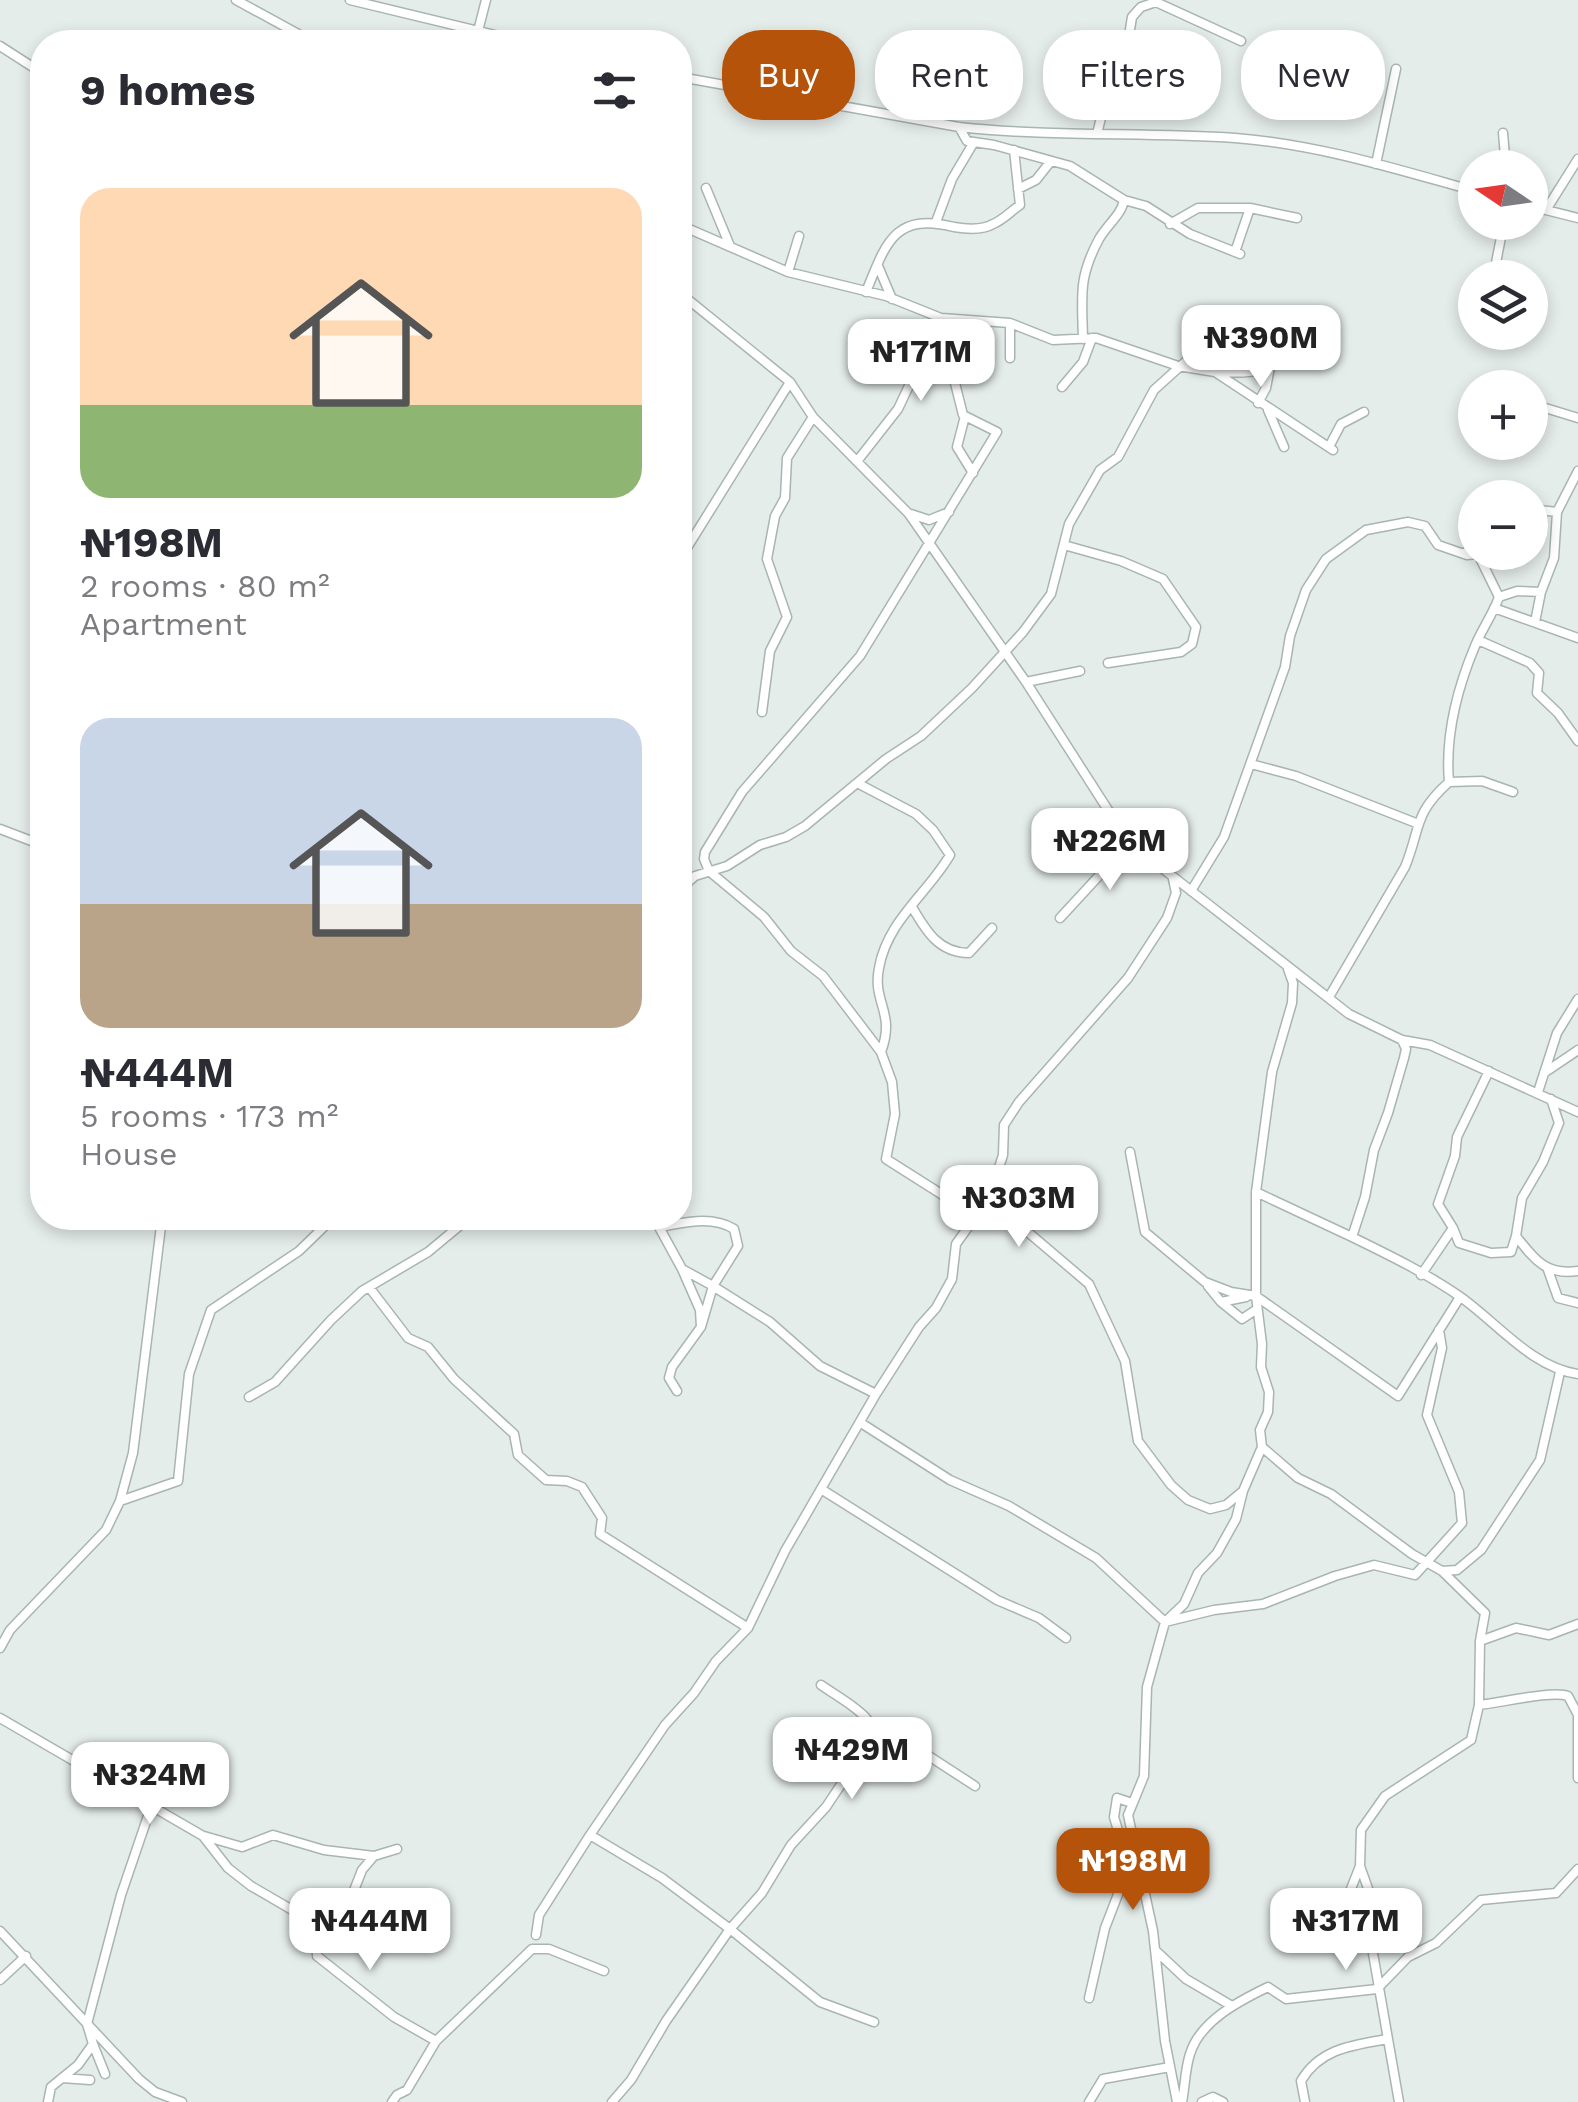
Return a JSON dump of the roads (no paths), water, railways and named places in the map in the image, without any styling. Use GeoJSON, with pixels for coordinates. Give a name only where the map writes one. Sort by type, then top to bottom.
{"type":"FeatureCollection","features":[{"type":"Feature","properties":{"kind":"street"},"geometry":{"type":"LineString","coordinates":[[236,0],[291,30]]}},
{"type":"Feature","properties":{"kind":"street"},"geometry":{"type":"LineString","coordinates":[[350,0],[474,30]]}},
{"type":"Feature","properties":{"kind":"street"},"geometry":{"type":"LineString","coordinates":[[478,30],[486,0]]}},
{"type":"Feature","properties":{"kind":"street"},"geometry":{"type":"LineString","coordinates":[[1097,134],[1112,72],[1126,54],[1138,0]]}},
{"type":"Feature","properties":{"kind":"street"},"geometry":{"type":"LineString","coordinates":[[1135,13],[1156,2],[1241,41]]}},
{"type":"Feature","properties":{"kind":"street"},"geometry":{"type":"LineString","coordinates":[[0,46],[30,65]]}},
{"type":"Feature","properties":{"kind":"street"},"geometry":{"type":"LineString","coordinates":[[1376,164],[1396,69]]}},
{"type":"Feature","properties":{"kind":"street"},"geometry":{"type":"LineString","coordinates":[[692,79],[1001,132],[1236,138],[1317,149],[1458,186]]}},
{"type":"Feature","properties":{"kind":"street"},"geometry":{"type":"LineString","coordinates":[[959,127],[966,141],[1070,166],[1124,200],[1146,206],[1170,224],[1238,253],[1250,208]]}},
{"type":"Feature","properties":{"kind":"street"},"geometry":{"type":"LineString","coordinates":[[1503,133],[1504,150]]}},
{"type":"Feature","properties":{"kind":"street"},"geometry":{"type":"LineString","coordinates":[[936,222],[952,179],[974,142]]}},
{"type":"Feature","properties":{"kind":"street"},"geometry":{"type":"LineString","coordinates":[[866,292],[886,244],[905,226],[927,220],[964,229],[991,226],[1020,206],[1014,150]]}},
{"type":"Feature","properties":{"kind":"street"},"geometry":{"type":"LineString","coordinates":[[1548,207],[1578,159]]}},
{"type":"Feature","properties":{"kind":"street"},"geometry":{"type":"LineString","coordinates":[[1018,190],[1036,180],[1052,161]]}},
{"type":"Feature","properties":{"kind":"street"},"geometry":{"type":"LineString","coordinates":[[706,188],[730,246]]}},
{"type":"Feature","properties":{"kind":"street"},"geometry":{"type":"LineString","coordinates":[[1062,387],[1083,362],[1088,339],[1080,288],[1098,242],[1124,200]]}},
{"type":"Feature","properties":{"kind":"street"},"geometry":{"type":"LineString","coordinates":[[1170,224],[1198,208],[1250,208],[1298,218]]}},
{"type":"Feature","properties":{"kind":"street"},"geometry":{"type":"LineString","coordinates":[[1548,210],[1578,218]]}},
{"type":"Feature","properties":{"kind":"street"},"geometry":{"type":"LineString","coordinates":[[692,229],[788,272],[892,298],[941,318],[1010,323],[1052,340],[1088,339],[1178,366],[1215,372],[1256,372],[1270,367]]}},
{"type":"Feature","properties":{"kind":"street"},"geometry":{"type":"LineString","coordinates":[[788,272],[799,236]]}},
{"type":"Feature","properties":{"kind":"street"},"geometry":{"type":"LineString","coordinates":[[877,265],[892,298]]}},
{"type":"Feature","properties":{"kind":"street"},"geometry":{"type":"LineString","coordinates":[[692,303],[790,382],[813,417],[909,514],[1026,682],[1108,810],[1132,840],[1173,879],[1349,1014],[1402,1040],[1430,1045],[1578,1112]]}},
{"type":"Feature","properties":{"kind":"street"},"geometry":{"type":"LineString","coordinates":[[858,460],[898,409],[941,318]]}},
{"type":"Feature","properties":{"kind":"street"},"geometry":{"type":"LineString","coordinates":[[961,320],[950,363],[965,416],[957,446],[973,473]]}},
{"type":"Feature","properties":{"kind":"street"},"geometry":{"type":"LineString","coordinates":[[1010,323],[1010,358]]}},
{"type":"Feature","properties":{"kind":"street"},"geometry":{"type":"LineString","coordinates":[[1258,403],[1270,367],[1280,352]]}},
{"type":"Feature","properties":{"kind":"street"},"geometry":{"type":"LineString","coordinates":[[692,879],[727,866],[770,840],[786,837],[859,784],[948,711],[1024,632],[1052,594],[1069,524],[1100,470],[1118,457],[1148,398],[1195,353]]}},
{"type":"Feature","properties":{"kind":"street"},"geometry":{"type":"LineString","coordinates":[[1215,372],[1331,448],[1340,424],[1364,412]]}},
{"type":"Feature","properties":{"kind":"street"},"geometry":{"type":"LineString","coordinates":[[692,541],[790,382]]}},
{"type":"Feature","properties":{"kind":"street"},"geometry":{"type":"LineString","coordinates":[[1548,409],[1578,418]]}},
{"type":"Feature","properties":{"kind":"street"},"geometry":{"type":"LineString","coordinates":[[1268,410],[1284,447]]}},
{"type":"Feature","properties":{"kind":"street"},"geometry":{"type":"LineString","coordinates":[[965,416],[997,432],[973,473],[847,675],[730,808],[704,859],[709,871],[764,917],[791,951],[824,976],[882,1052],[892,1082],[895,1114],[886,1159],[976,1216]]}},
{"type":"Feature","properties":{"kind":"street"},"geometry":{"type":"LineString","coordinates":[[762,712],[770,651],[787,617],[767,559],[775,516],[785,498],[787,458],[813,417]]}},
{"type":"Feature","properties":{"kind":"street"},"geometry":{"type":"LineString","coordinates":[[1535,622],[1554,558],[1558,512],[1578,471]]}},
{"type":"Feature","properties":{"kind":"street"},"geometry":{"type":"LineString","coordinates":[[1548,511],[1558,512]]}},
{"type":"Feature","properties":{"kind":"street"},"geometry":{"type":"LineString","coordinates":[[909,514],[929,520],[949,512]]}},
{"type":"Feature","properties":{"kind":"street"},"geometry":{"type":"LineString","coordinates":[[1190,890],[1224,837],[1285,667],[1290,636],[1306,590],[1326,559],[1366,530],[1408,522],[1425,526],[1438,545],[1458,552]]}},
{"type":"Feature","properties":{"kind":"street"},"geometry":{"type":"LineString","coordinates":[[1064,545],[1121,561],[1162,579],[1196,627],[1192,644],[1181,652],[1108,663]]}},
{"type":"Feature","properties":{"kind":"street"},"geometry":{"type":"LineString","coordinates":[[1486,570],[1499,597]]}},
{"type":"Feature","properties":{"kind":"street"},"geometry":{"type":"LineString","coordinates":[[1448,782],[1448,732],[1478,640],[1499,597],[1517,591],[1541,592]]}},
{"type":"Feature","properties":{"kind":"street"},"geometry":{"type":"LineString","coordinates":[[1494,608],[1578,638]]}},
{"type":"Feature","properties":{"kind":"street"},"geometry":{"type":"LineString","coordinates":[[1478,640],[1530,663],[1539,673],[1537,694],[1558,713],[1578,741]]}},
{"type":"Feature","properties":{"kind":"street"},"geometry":{"type":"LineString","coordinates":[[1026,682],[1080,671]]}},
{"type":"Feature","properties":{"kind":"street"},"geometry":{"type":"LineString","coordinates":[[1251,764],[1296,776],[1416,823]]}},
{"type":"Feature","properties":{"kind":"street"},"geometry":{"type":"LineString","coordinates":[[1329,997],[1405,868],[1414,844],[1416,823],[1432,796],[1448,782],[1482,781],[1514,792]]}},
{"type":"Feature","properties":{"kind":"street"},"geometry":{"type":"LineString","coordinates":[[859,784],[916,814],[950,855],[900,918],[879,967],[880,1000],[889,1027],[882,1052]]}},
{"type":"Feature","properties":{"kind":"street"},"geometry":{"type":"LineString","coordinates":[[0,828],[30,840]]}},
{"type":"Feature","properties":{"kind":"street"},"geometry":{"type":"LineString","coordinates":[[1060,918],[1132,840]]}},
{"type":"Feature","properties":{"kind":"street"},"geometry":{"type":"LineString","coordinates":[[392,2102],[404,2091],[436,2042],[532,1949],[539,1915],[590,1835],[665,1725],[748,1628],[785,1552],[876,1394],[952,1279],[956,1244],[989,1198],[1003,1155],[1004,1125],[1128,978],[1166,918],[1176,893],[1173,879]]}},
{"type":"Feature","properties":{"kind":"street"},"geometry":{"type":"LineString","coordinates":[[912,907],[939,945],[955,953],[969,952],[992,928]]}},
{"type":"Feature","properties":{"kind":"street"},"geometry":{"type":"LineString","coordinates":[[1182,2102],[1170,2068],[1155,1950],[1129,1825],[1132,1803],[1144,1776],[1148,1687],[1165,1622],[1184,1604],[1198,1574],[1218,1553],[1236,1519],[1262,1447],[1260,1430],[1268,1412],[1269,1392],[1261,1367],[1256,1296],[1256,1192],[1272,1072],[1292,1003],[1293,984],[1288,968]]}},
{"type":"Feature","properties":{"kind":"street"},"geometry":{"type":"LineString","coordinates":[[1538,1092],[1557,1033],[1578,998]]}},
{"type":"Feature","properties":{"kind":"street"},"geometry":{"type":"LineString","coordinates":[[1352,1237],[1374,1150],[1404,1058],[1402,1040]]}},
{"type":"Feature","properties":{"kind":"street"},"geometry":{"type":"LineString","coordinates":[[1544,1073],[1578,1050]]}},
{"type":"Feature","properties":{"kind":"street"},"geometry":{"type":"LineString","coordinates":[[1489,1071],[1458,1137],[1456,1156],[1438,1204],[1458,1243],[1491,1253],[1511,1252],[1522,1198],[1544,1162],[1559,1123],[1551,1098]]}},
{"type":"Feature","properties":{"kind":"street"},"geometry":{"type":"LineString","coordinates":[[1130,1152],[1145,1232],[1242,1319],[1257,1309]]}},
{"type":"Feature","properties":{"kind":"street"},"geometry":{"type":"LineString","coordinates":[[1256,1192],[1352,1237],[1460,1296],[1523,1348],[1560,1372],[1578,1374]]}},
{"type":"Feature","properties":{"kind":"street"},"geometry":{"type":"LineString","coordinates":[[989,1198],[1089,1284],[1124,1361],[1138,1441],[1171,1485],[1188,1500],[1210,1508],[1226,1505],[1244,1491]]}},
{"type":"Feature","properties":{"kind":"street"},"geometry":{"type":"LineString","coordinates":[[677,1391],[670,1378],[672,1368],[701,1327],[713,1286],[738,1246],[734,1229],[722,1222],[692,1224]]}},
{"type":"Feature","properties":{"kind":"street"},"geometry":{"type":"LineString","coordinates":[[1422,1275],[1453,1228]]}},
{"type":"Feature","properties":{"kind":"street"},"geometry":{"type":"LineString","coordinates":[[0,1648],[10,1630],[106,1530],[120,1501],[133,1453],[161,1230]]}},
{"type":"Feature","properties":{"kind":"street"},"geometry":{"type":"LineString","coordinates":[[120,1501],[178,1481],[189,1374],[211,1310],[299,1250],[321,1230]]}},
{"type":"Feature","properties":{"kind":"street"},"geometry":{"type":"LineString","coordinates":[[249,1397],[275,1382],[330,1320],[369,1287],[428,1252],[455,1230]]}},
{"type":"Feature","properties":{"kind":"street"},"geometry":{"type":"LineString","coordinates":[[661,1230],[700,1310],[701,1327]]}},
{"type":"Feature","properties":{"kind":"street"},"geometry":{"type":"LineString","coordinates":[[1516,1236],[1537,1264],[1548,1269],[1578,1271]]}},
{"type":"Feature","properties":{"kind":"street"},"geometry":{"type":"LineString","coordinates":[[682,1269],[770,1322],[820,1366],[876,1394]]}},
{"type":"Feature","properties":{"kind":"street"},"geometry":{"type":"LineString","coordinates":[[1548,1269],[1558,1298],[1578,1303]]}},
{"type":"Feature","properties":{"kind":"street"},"geometry":{"type":"LineString","coordinates":[[1205,1282],[1230,1292],[1256,1296],[1304,1326],[1398,1396],[1460,1296]]}},
{"type":"Feature","properties":{"kind":"street"},"geometry":{"type":"LineString","coordinates":[[369,1287],[408,1338],[428,1347],[454,1380],[514,1434],[518,1454],[546,1480],[567,1481],[582,1487],[602,1518],[600,1534],[748,1628]]}},
{"type":"Feature","properties":{"kind":"street"},"geometry":{"type":"LineString","coordinates":[[1221,1302],[1256,1296]]}},
{"type":"Feature","properties":{"kind":"street"},"geometry":{"type":"LineString","coordinates":[[1165,1622],[1263,1604],[1374,1565],[1415,1575],[1429,1563],[1462,1523],[1459,1492],[1427,1415],[1442,1348],[1439,1330]]}},
{"type":"Feature","properties":{"kind":"street"},"geometry":{"type":"LineString","coordinates":[[1442,1571],[1457,1570],[1482,1550],[1540,1460],[1560,1372]]}},
{"type":"Feature","properties":{"kind":"street"},"geometry":{"type":"LineString","coordinates":[[861,1423],[950,1480],[1009,1506],[1083,1549],[1124,1581],[1165,1622]]}},
{"type":"Feature","properties":{"kind":"street"},"geometry":{"type":"LineString","coordinates":[[1262,1447],[1298,1478],[1331,1494],[1442,1571],[1485,1613],[1480,1641],[1479,1705],[1470,1740],[1385,1796],[1361,1830],[1360,1866],[1346,1904],[1372,1949]]}},
{"type":"Feature","properties":{"kind":"street"},"geometry":{"type":"LineString","coordinates":[[822,1489],[997,1600],[1040,1618],[1066,1638]]}},
{"type":"Feature","properties":{"kind":"street"},"geometry":{"type":"LineString","coordinates":[[1480,1641],[1516,1628],[1550,1635],[1578,1624]]}},
{"type":"Feature","properties":{"kind":"street"},"geometry":{"type":"LineString","coordinates":[[822,1685],[866,1716],[878,1745]]}},
{"type":"Feature","properties":{"kind":"street"},"geometry":{"type":"LineString","coordinates":[[1479,1705],[1558,1692],[1568,1696],[1578,1715],[1578,1778]]}},
{"type":"Feature","properties":{"kind":"street"},"geometry":{"type":"LineString","coordinates":[[0,1718],[200,1834],[242,1847],[273,1835],[324,1850],[374,1856],[397,1849]]}},
{"type":"Feature","properties":{"kind":"street"},"geometry":{"type":"LineString","coordinates":[[868,1721],[892,1732],[975,1786]]}},
{"type":"Feature","properties":{"kind":"street"},"geometry":{"type":"LineString","coordinates":[[612,2102],[631,2080],[730,1928],[762,1893],[790,1845],[892,1732]]}},
{"type":"Feature","properties":{"kind":"street"},"geometry":{"type":"LineString","coordinates":[[1089,1998],[1105,1928],[1122,1884],[1124,1847],[1114,1816],[1117,1798],[1132,1803]]}},
{"type":"Feature","properties":{"kind":"street"},"geometry":{"type":"LineString","coordinates":[[104,2074],[87,2024],[120,1896],[151,1807]]}},
{"type":"Feature","properties":{"kind":"street"},"geometry":{"type":"LineString","coordinates":[[200,1834],[228,1868],[306,1918],[316,1930],[317,1956],[394,2017],[436,2042]]}},
{"type":"Feature","properties":{"kind":"street"},"geometry":{"type":"LineString","coordinates":[[590,1835],[662,1878],[820,2002],[874,2022]]}},
{"type":"Feature","properties":{"kind":"street"},"geometry":{"type":"LineString","coordinates":[[316,1930],[354,1892],[362,1870],[374,1856]]}},
{"type":"Feature","properties":{"kind":"street"},"geometry":{"type":"LineString","coordinates":[[1360,1866],[1375,1908],[1372,1949],[1399,2102]]}},
{"type":"Feature","properties":{"kind":"street"},"geometry":{"type":"LineString","coordinates":[[1182,2102],[1190,2054],[1200,2034],[1232,2006],[1268,1986],[1286,1999],[1377,1988],[1408,1957],[1436,1943],[1481,1900],[1556,1893],[1578,1869]]}},
{"type":"Feature","properties":{"kind":"street"},"geometry":{"type":"LineString","coordinates":[[0,1931],[155,2092],[182,2102]]}},
{"type":"Feature","properties":{"kind":"street"},"geometry":{"type":"LineString","coordinates":[[536,1935],[549,1949]]}},
{"type":"Feature","properties":{"kind":"street"},"geometry":{"type":"LineString","coordinates":[[532,1949],[549,1949],[604,1971]]}},
{"type":"Feature","properties":{"kind":"street"},"geometry":{"type":"LineString","coordinates":[[1155,1950],[1186,1979],[1232,2006]]}},
{"type":"Feature","properties":{"kind":"street"},"geometry":{"type":"LineString","coordinates":[[0,1980],[26,1956]]}},
{"type":"Feature","properties":{"kind":"street"},"geometry":{"type":"LineString","coordinates":[[1305,2102],[1301,2081],[1311,2064],[1332,2051],[1388,2038]]}},
{"type":"Feature","properties":{"kind":"street"},"geometry":{"type":"LineString","coordinates":[[48,2102],[51,2087],[78,2065],[93,2044]]}},
{"type":"Feature","properties":{"kind":"street"},"geometry":{"type":"LineString","coordinates":[[1089,2102],[1103,2079],[1170,2068]]}},
{"type":"Feature","properties":{"kind":"street"},"geometry":{"type":"LineString","coordinates":[[62,2078],[90,2080]]}},
{"type":"Feature","properties":{"kind":"street"},"geometry":{"type":"LineString","coordinates":[[404,2091],[409,2102]]}},
{"type":"Feature","properties":{"kind":"street"},"geometry":{"type":"LineString","coordinates":[[1202,2102],[1212,2097],[1223,2102]]}}]}
